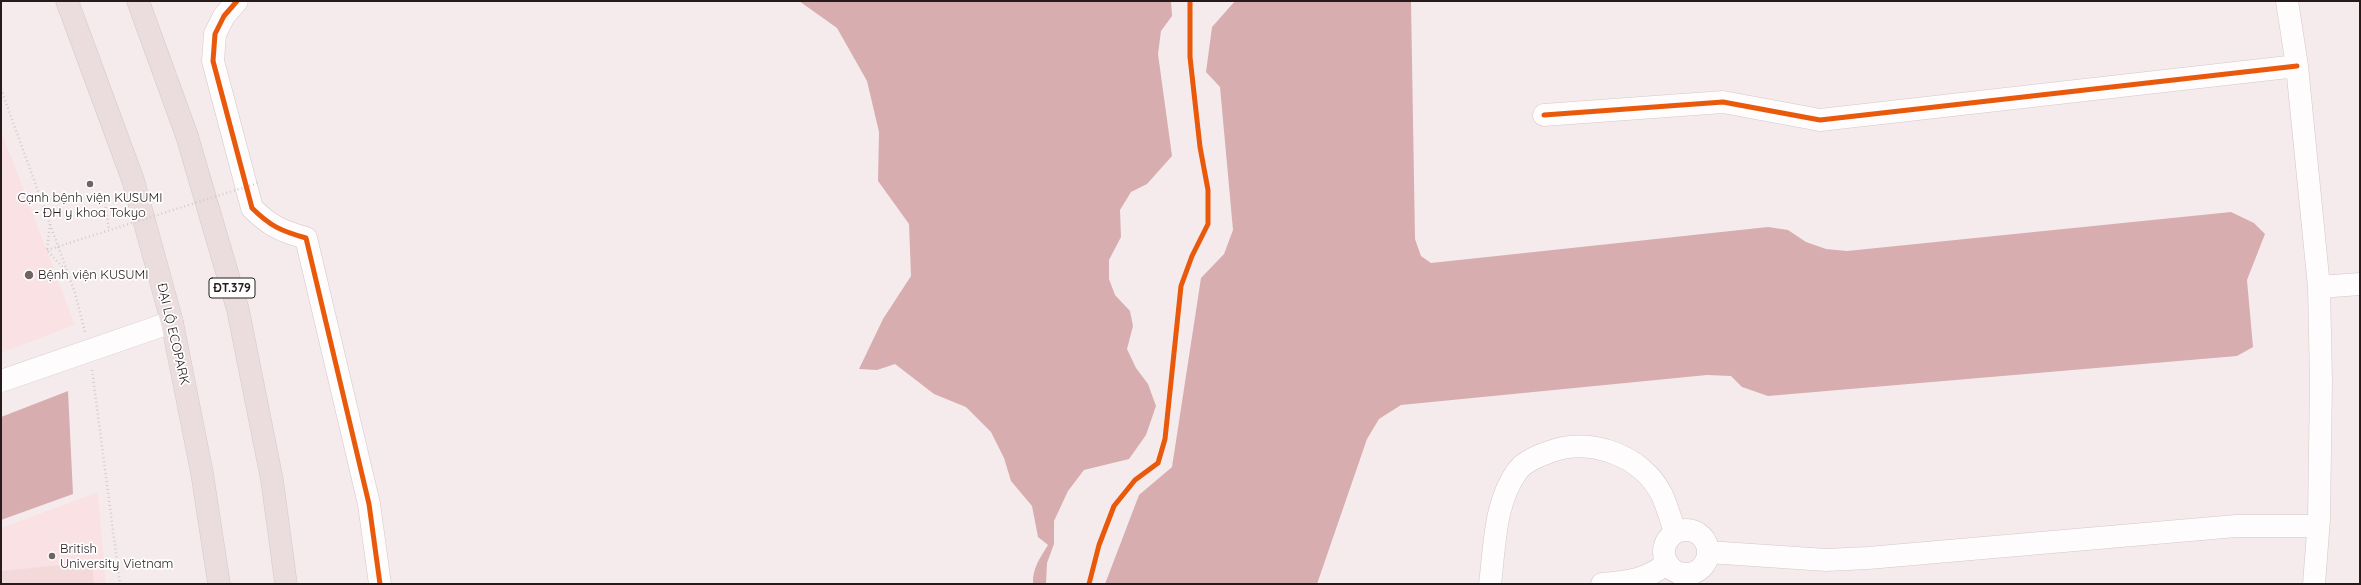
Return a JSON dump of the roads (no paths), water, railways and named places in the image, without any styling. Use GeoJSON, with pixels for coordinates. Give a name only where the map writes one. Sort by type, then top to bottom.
{"type":"FeatureCollection","features":[{"type":"Feature","properties":{"kind":"highway","name":"ĐẠI LỘ ECOPARK"},"geometry":{"type":"LineString","coordinates":[[67,1],[133,180],[172,322],[202,474],[219,584]]}},
{"type":"Feature","properties":{"kind":"highway","name":"ĐT.379"},"geometry":{"type":"LineString","coordinates":[[138,1],[187,136],[238,310],[272,480],[286,584]]}},
{"type":"Feature","properties":{"kind":"street"},"geometry":{"type":"LineString","coordinates":[[237,1],[224,16],[215,34],[213,61],[252,208],[267,223],[284,232],[306,238],[369,504],[380,584]]}},
{"type":"Feature","properties":{"kind":"street"},"geometry":{"type":"LineString","coordinates":[[2286,1],[2297,66],[2319,287],[2321,381],[2318,526],[2314,584]]}},
{"type":"Feature","properties":{"kind":"street"},"geometry":{"type":"LineString","coordinates":[[1544,115],[1723,102],[1820,120],[2297,66]]}},
{"type":"Feature","properties":{"kind":"street"},"geometry":{"type":"LineString","coordinates":[[2319,287],[2360,284]]}},
{"type":"Feature","properties":{"kind":"street"},"geometry":{"type":"LineString","coordinates":[[1,380],[172,322]]}},
{"type":"Feature","properties":{"kind":"street"},"geometry":{"type":"LineString","coordinates":[[1490,584],[1498,514],[1505,491],[1519,469],[1536,457],[1562,448],[1593,447],[1600,449],[1620,455],[1644,472],[1661,494],[1675,532]]}},
{"type":"Feature","properties":{"kind":"street"},"geometry":{"type":"LineString","coordinates":[[1708,552],[1818,560],[1868,558],[2236,526],[2318,526]]}},
{"type":"Feature","properties":{"kind":"street"},"geometry":{"type":"LineString","coordinates":[[1602,584],[1645,577],[1658,571],[1685,575],[1700,570],[1705,564],[1708,552],[1706,542],[1696,532],[1689,530],[1675,532],[1670,536],[1663,548],[1673,573]]}},
{"type":"Feature","properties":{"kind":"place","name":"Cạnh bệnh viện KUSUMI - ĐH y khoa Tokyo"},"geometry":{"type":"Point","coordinates":[90,184]}},
{"type":"Feature","properties":{"kind":"place","name":"Bệnh viện KUSUMI"},"geometry":{"type":"Point","coordinates":[29,275]}},
{"type":"Feature","properties":{"kind":"place","name":"British University Vietnam"},"geometry":{"type":"Point","coordinates":[52,556]}}]}
